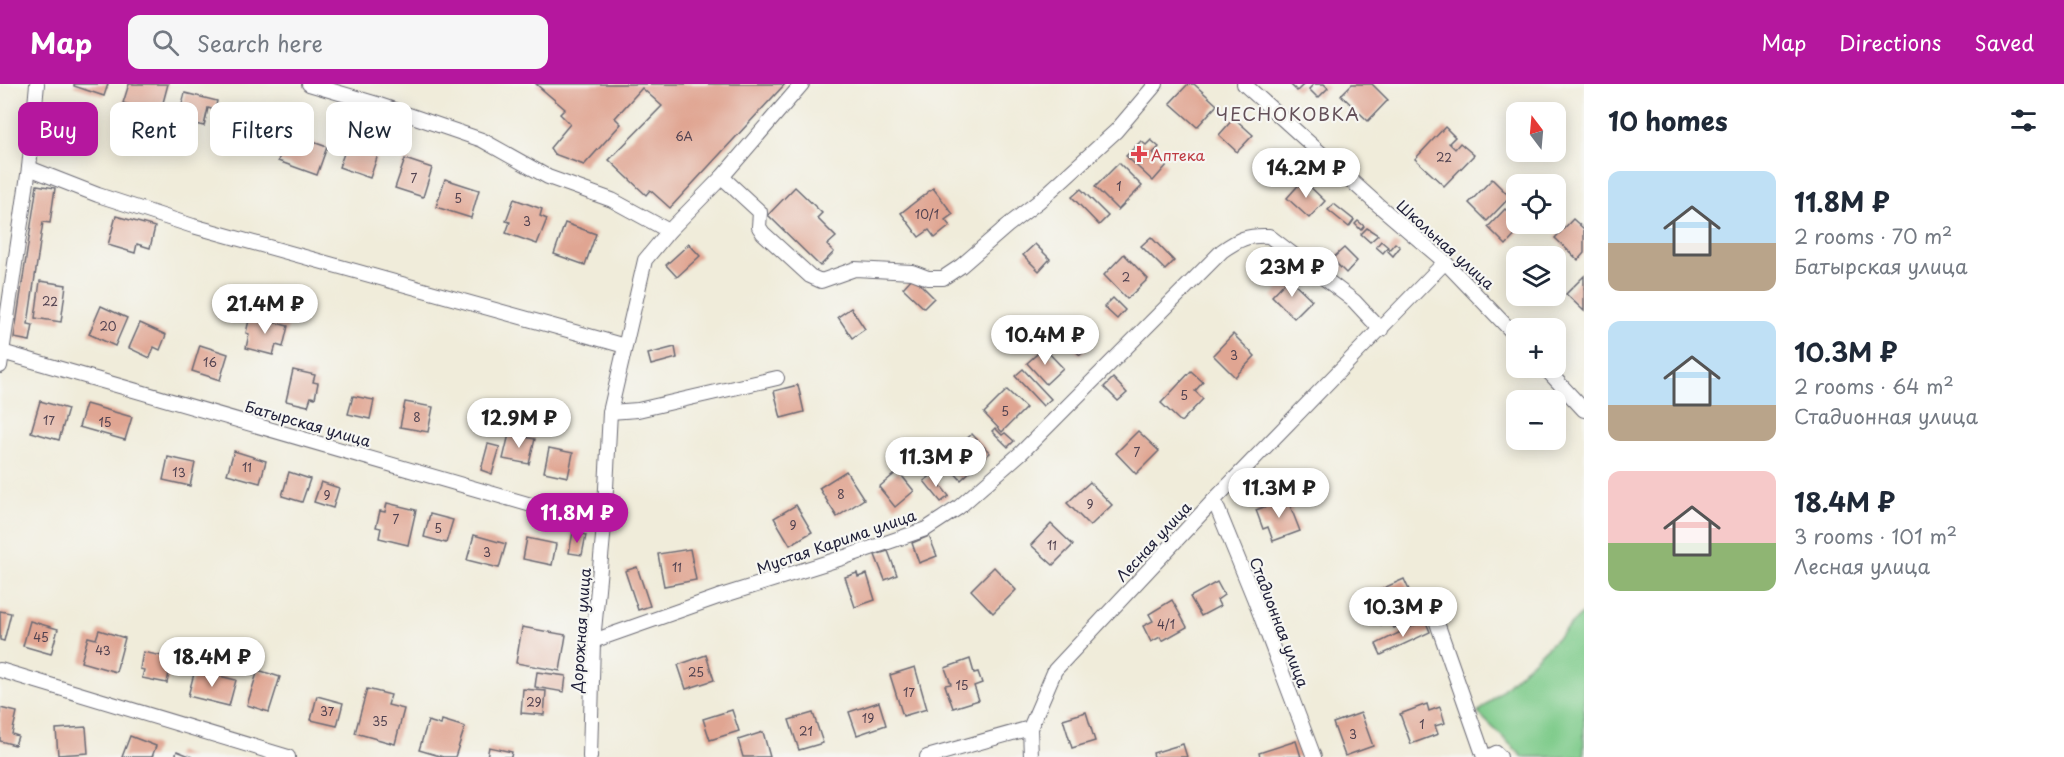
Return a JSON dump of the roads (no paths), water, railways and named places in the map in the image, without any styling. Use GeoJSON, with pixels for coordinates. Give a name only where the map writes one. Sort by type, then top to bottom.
{"type":"FeatureCollection","features":[{"type":"Feature","properties":{"kind":"street"},"geometry":{"type":"LineString","coordinates":[[0,366],[29,168],[37,84]]}},
{"type":"Feature","properties":{"kind":"street"},"geometry":{"type":"LineString","coordinates":[[309,84],[377,104],[482,141],[548,177],[612,200],[669,231]]}},
{"type":"Feature","properties":{"kind":"street","name":"Дорожная улица"},"geometry":{"type":"LineString","coordinates":[[590,757],[593,641],[604,526],[610,412],[645,260],[669,231],[722,177],[802,84]]}},
{"type":"Feature","properties":{"kind":"street"},"geometry":{"type":"LineString","coordinates":[[722,177],[760,212],[759,227],[763,233],[810,276],[821,281],[855,269],[912,272],[928,278],[943,278],[961,266],[1038,202],[1116,131],[1156,84]]}},
{"type":"Feature","properties":{"kind":"street","name":"Школьная улица"},"geometry":{"type":"LineString","coordinates":[[1244,84],[1445,262],[1506,326]]}},
{"type":"Feature","properties":{"kind":"street"},"geometry":{"type":"LineString","coordinates":[[29,168],[98,195],[193,226],[626,346]]}},
{"type":"Feature","properties":{"kind":"street","name":"Мустая Карима улица"},"geometry":{"type":"LineString","coordinates":[[593,641],[718,597],[926,529],[958,508],[1022,452],[1222,251],[1237,240],[1252,235],[1269,236],[1354,301],[1381,330]]}},
{"type":"Feature","properties":{"kind":"street","name":"Лесная улица"},"geometry":{"type":"LineString","coordinates":[[1030,728],[1054,670],[1214,500],[1445,262]]}},
{"type":"Feature","properties":{"kind":"street","name":"Батырская улица"},"geometry":{"type":"LineString","coordinates":[[2,352],[604,526]]}},
{"type":"Feature","properties":{"kind":"street"},"geometry":{"type":"LineString","coordinates":[[610,412],[638,410],[777,378]]}},
{"type":"Feature","properties":{"kind":"street"},"geometry":{"type":"LineString","coordinates":[[1554,378],[1584,410]]}},
{"type":"Feature","properties":{"kind":"street","name":"Стадионная улица"},"geometry":{"type":"LineString","coordinates":[[1214,500],[1314,757]]}},
{"type":"Feature","properties":{"kind":"street"},"geometry":{"type":"LineString","coordinates":[[1434,617],[1492,756]]}},
{"type":"Feature","properties":{"kind":"street"},"geometry":{"type":"LineString","coordinates":[[0,670],[288,757]]}},
{"type":"Feature","properties":{"kind":"street"},"geometry":{"type":"LineString","coordinates":[[927,757],[1030,728],[1031,757]]}},
{"type":"Feature","properties":{"kind":"place","name":"Аптека"},"geometry":{"type":"Point","coordinates":[1139,154]}},
{"type":"Feature","properties":{"kind":"district","name":"ЧЕСНОКОВКА"},"geometry":{"type":"Point","coordinates":[1288,113]}}]}
